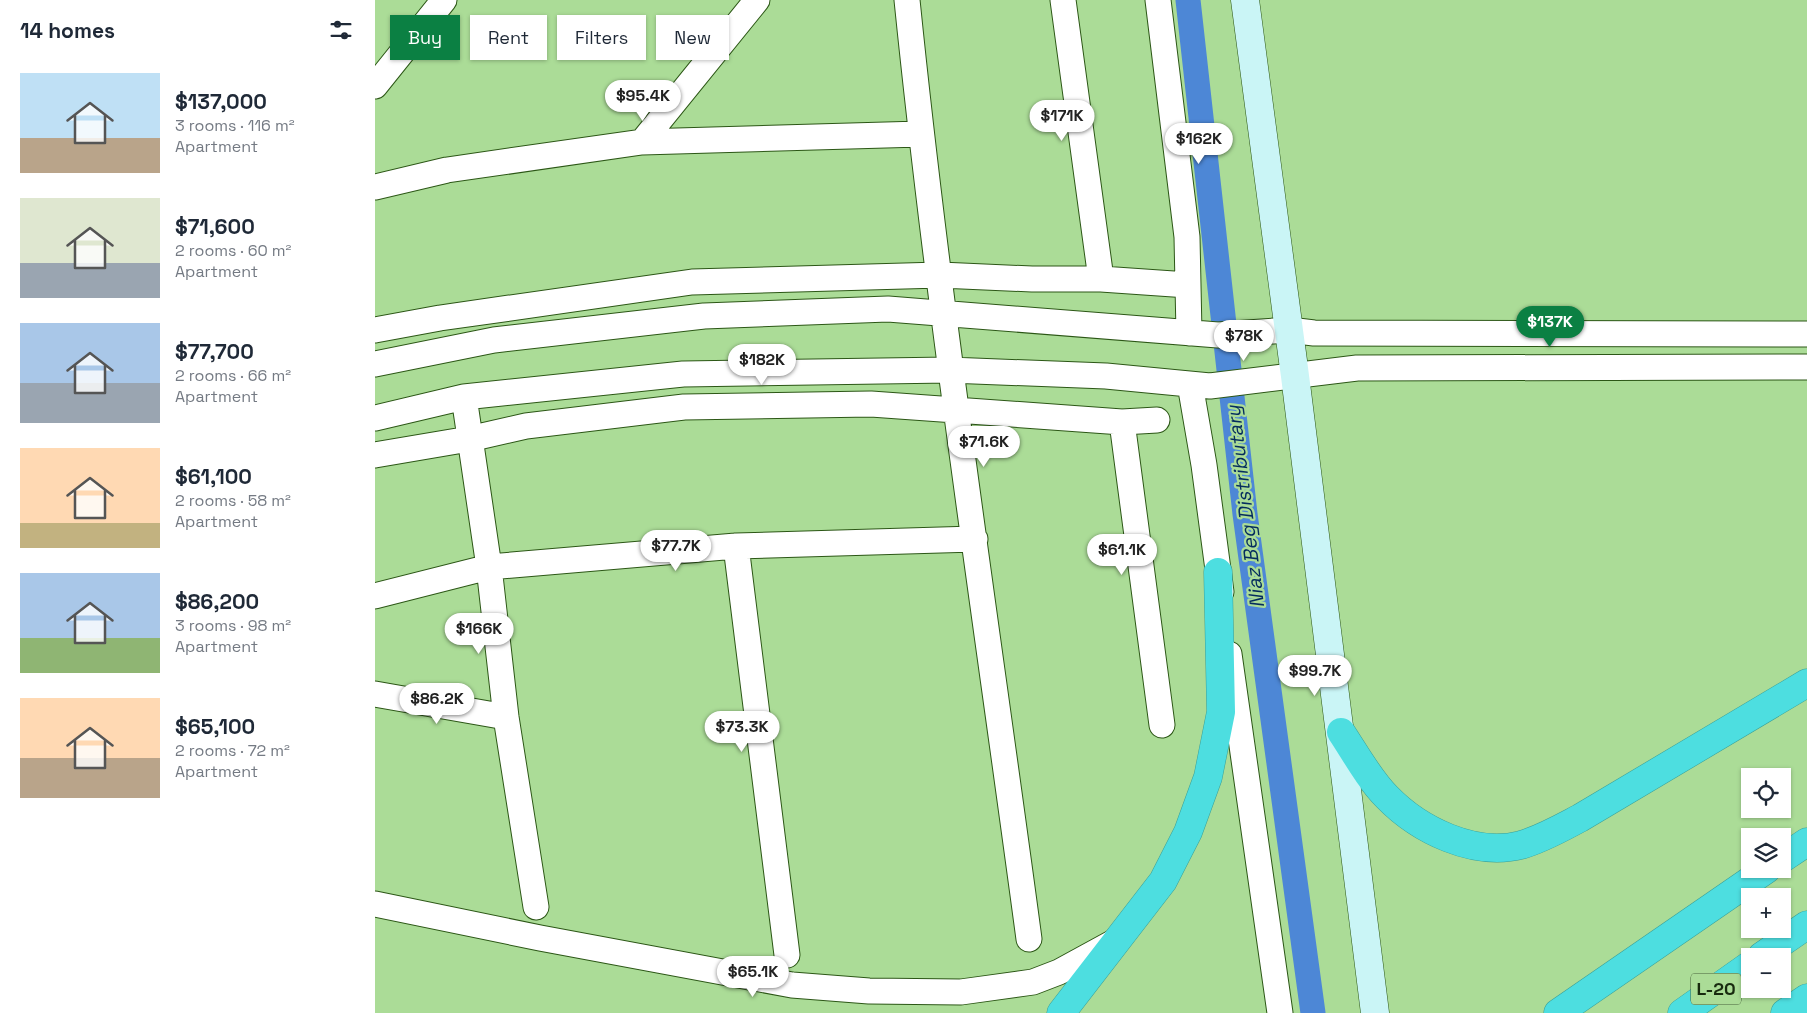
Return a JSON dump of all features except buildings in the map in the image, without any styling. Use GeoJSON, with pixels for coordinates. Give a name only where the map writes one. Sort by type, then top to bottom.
{"type":"FeatureCollection","features":[{"type":"Feature","properties":{"kind":"highway"},"geometry":{"type":"LineString","coordinates":[[1061,1013],[1163,881],[1188,832],[1208,777],[1221,712],[1218,572]]}},
{"type":"Feature","properties":{"kind":"highway"},"geometry":{"type":"LineString","coordinates":[[1341,732],[1386,796],[1431,832],[1485,846],[1520,845],[1547,836],[1580,818],[1807,683]]}},
{"type":"Feature","properties":{"kind":"highway"},"geometry":{"type":"LineString","coordinates":[[1791,853],[1807,842]]}},
{"type":"Feature","properties":{"kind":"highway"},"geometry":{"type":"LineString","coordinates":[[1558,1013],[1754,878]]}},
{"type":"Feature","properties":{"kind":"highway","name":"L-20"},"geometry":{"type":"LineString","coordinates":[[1774,948],[1807,925]]}},
{"type":"Feature","properties":{"kind":"highway","name":"L-20"},"geometry":{"type":"LineString","coordinates":[[1682,1013],[1741,971]]}},
{"type":"Feature","properties":{"kind":"highway"},"geometry":{"type":"LineString","coordinates":[[1785,1013],[1807,998]]}},
{"type":"Feature","properties":{"kind":"main road"},"geometry":{"type":"LineString","coordinates":[[1245,0],[1277,331],[1295,376],[1375,1013]]}},
{"type":"Feature","properties":{"kind":"street"},"geometry":{"type":"LineString","coordinates":[[375,86],[444,0]]}},
{"type":"Feature","properties":{"kind":"street"},"geometry":{"type":"LineString","coordinates":[[641,142],[757,0]]}},
{"type":"Feature","properties":{"kind":"street"},"geometry":{"type":"LineString","coordinates":[[907,0],[921,134],[940,275],[949,370],[975,539],[1029,940]]}},
{"type":"Feature","properties":{"kind":"street"},"geometry":{"type":"LineString","coordinates":[[1063,0],[1101,279]]}},
{"type":"Feature","properties":{"kind":"street"},"geometry":{"type":"LineString","coordinates":[[1159,0],[1187,236],[1189,333]]}},
{"type":"Feature","properties":{"kind":"street"},"geometry":{"type":"LineString","coordinates":[[375,187],[447,170],[641,142],[921,134]]}},
{"type":"Feature","properties":{"kind":"street"},"geometry":{"type":"LineString","coordinates":[[375,330],[440,318],[692,282],[940,275],[1032,280],[1101,279],[1188,285]]}},
{"type":"Feature","properties":{"kind":"street"},"geometry":{"type":"LineString","coordinates":[[375,364],[494,340],[704,316],[888,309],[1218,336],[1277,331],[1314,333],[1807,334]]}},
{"type":"Feature","properties":{"kind":"street"},"geometry":{"type":"LineString","coordinates":[[375,418],[464,397],[683,374],[949,370],[1105,376],[1210,386],[1357,368],[1807,367]]}},
{"type":"Feature","properties":{"kind":"street"},"geometry":{"type":"LineString","coordinates":[[1189,384],[1204,465],[1280,1013]]}},
{"type":"Feature","properties":{"kind":"street"},"geometry":{"type":"LineString","coordinates":[[464,397],[489,568],[506,717],[536,908]]}},
{"type":"Feature","properties":{"kind":"street"},"geometry":{"type":"LineString","coordinates":[[375,455],[469,439],[526,426],[683,407],[871,404],[1122,422],[1157,420]]}},
{"type":"Feature","properties":{"kind":"street"},"geometry":{"type":"LineString","coordinates":[[1122,422],[1162,725]]}},
{"type":"Feature","properties":{"kind":"street"},"geometry":{"type":"LineString","coordinates":[[375,596],[489,568],[736,546],[975,539]]}},
{"type":"Feature","properties":{"kind":"street"},"geometry":{"type":"LineString","coordinates":[[736,546],[787,955]]}},
{"type":"Feature","properties":{"kind":"street"},"geometry":{"type":"LineString","coordinates":[[375,694],[506,717]]}},
{"type":"Feature","properties":{"kind":"street"},"geometry":{"type":"LineString","coordinates":[[375,904],[540,938],[792,985],[869,991],[961,992],[1033,982],[1083,960],[1119,939]]}},
{"type":"Feature","properties":{"kind":"waterway","name":"Niaz Beg Distributary"},"geometry":{"type":"LineString","coordinates":[[1188,0],[1245,514],[1313,1013]]}}]}
